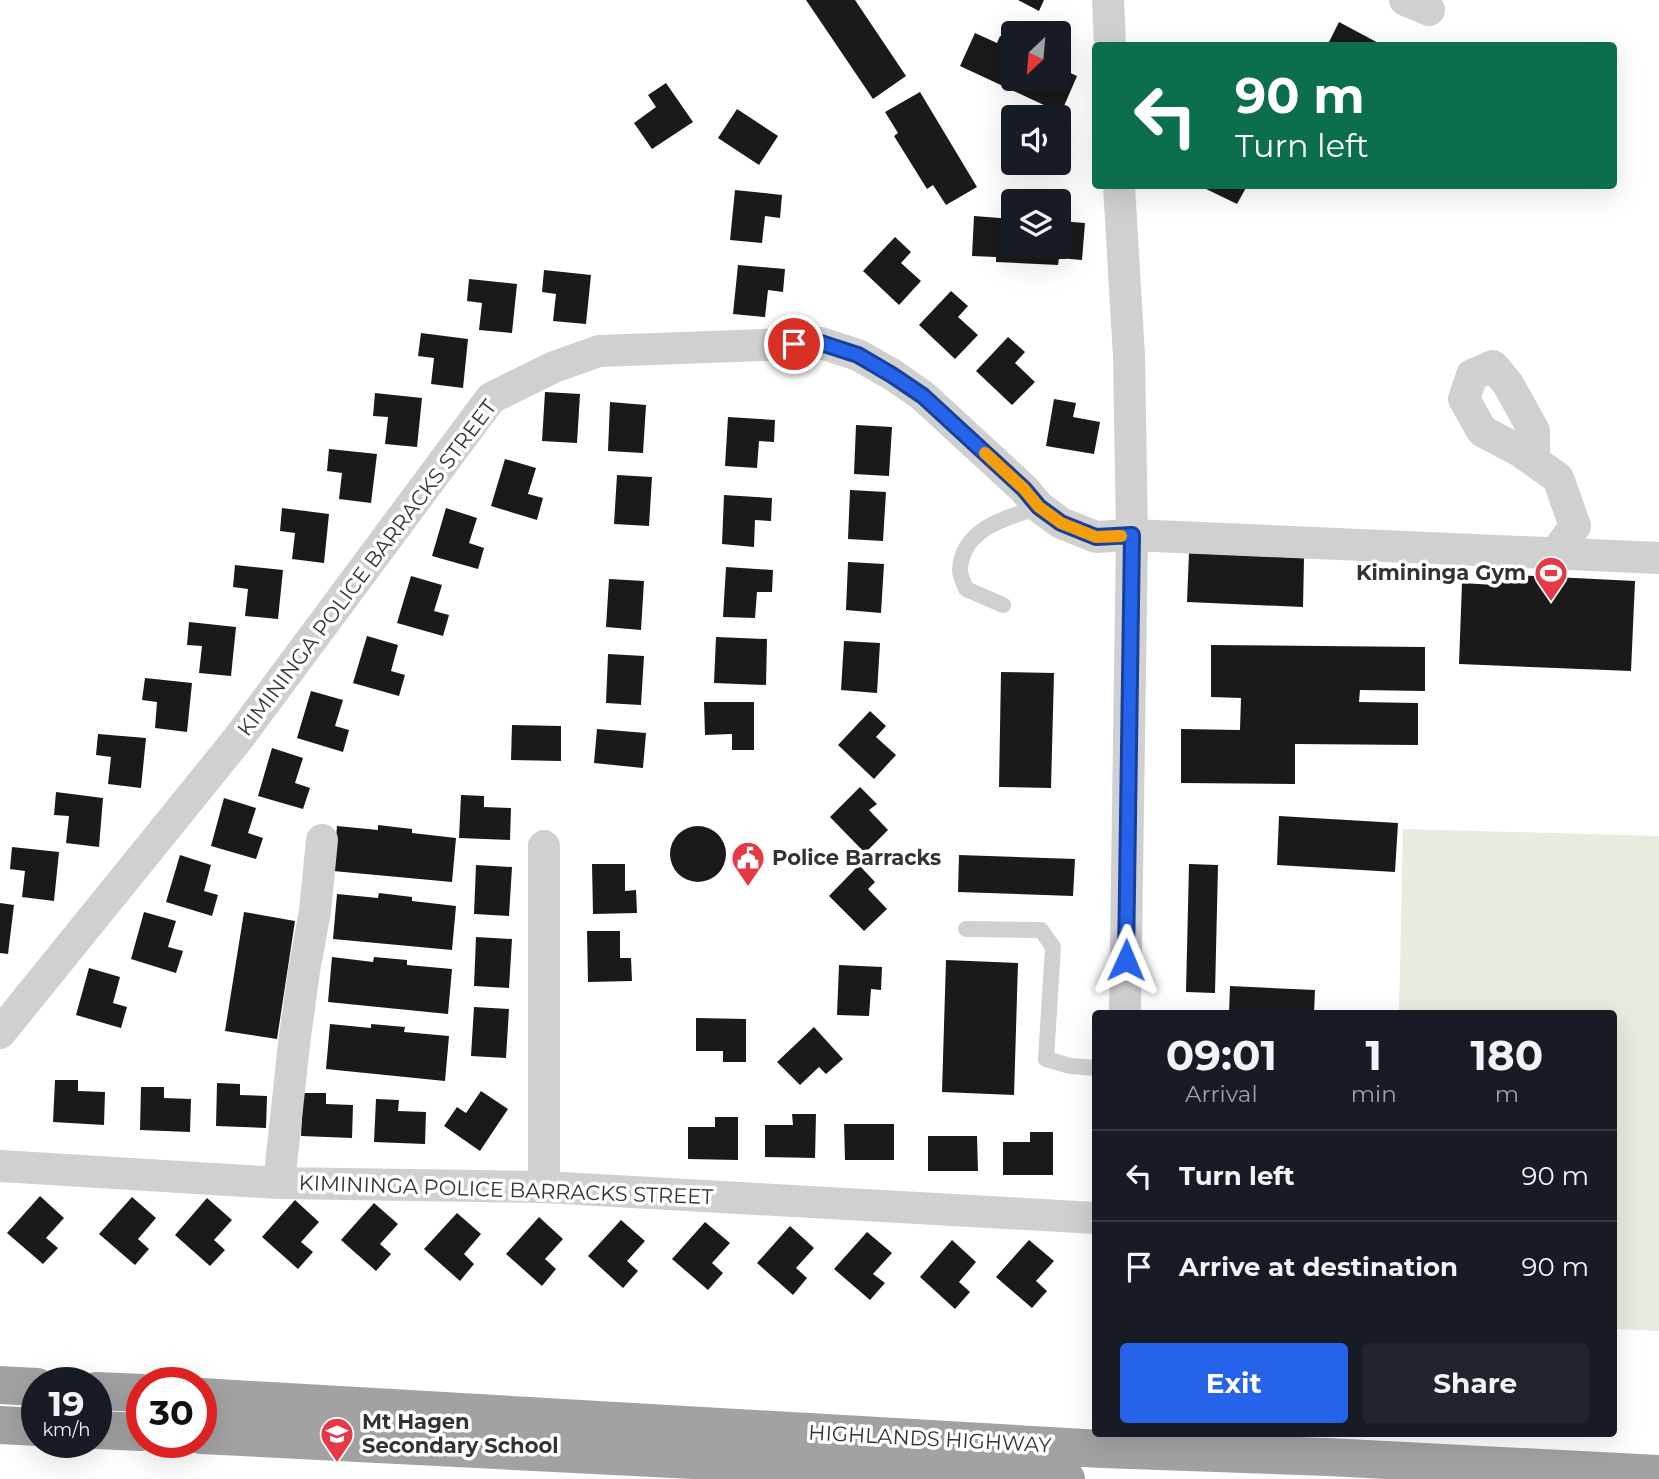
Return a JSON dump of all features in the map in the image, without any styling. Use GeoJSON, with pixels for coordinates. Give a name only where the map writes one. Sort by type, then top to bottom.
{"type":"FeatureCollection","features":[{"type":"Feature","properties":{"kind":"highway"},"geometry":{"type":"LineString","coordinates":[[0,1385],[21,1386]]}},
{"type":"Feature","properties":{"kind":"highway","name":"HIGHLANDS HIGHWAY"},"geometry":{"type":"LineString","coordinates":[[217,1398],[1102,1441],[1324,1463],[1659,1474]]}},
{"type":"Feature","properties":{"kind":"highway"},"geometry":{"type":"LineString","coordinates":[[0,1425],[21,1426]]}},
{"type":"Feature","properties":{"kind":"highway","name":"HIGHLANDS HIGHWAY"},"geometry":{"type":"LineString","coordinates":[[217,1437],[1066,1479]]}},
{"type":"Feature","properties":{"kind":"street"},"geometry":{"type":"LineString","coordinates":[[1108,0],[1110,42]]}},
{"type":"Feature","properties":{"kind":"street"},"geometry":{"type":"LineString","coordinates":[[1119,189],[1129,356],[1132,535],[1125,1010]]}},
{"type":"Feature","properties":{"kind":"street","name":"KIMININGA POLICE BARRACKS STREET"},"geometry":{"type":"LineString","coordinates":[[0,1032],[237,740],[491,398],[554,367],[599,351],[821,343],[858,355],[923,396],[1024,489],[1039,507],[1061,523],[1096,537],[1132,535],[1659,558]]}},
{"type":"Feature","properties":{"kind":"street"},"geometry":{"type":"LineString","coordinates":[[1534,461],[1558,478],[1575,526],[1555,554]]}},
{"type":"Feature","properties":{"kind":"street"},"geometry":{"type":"LineString","coordinates":[[279,1183],[294,1044],[315,911],[322,840]]}},
{"type":"Feature","properties":{"kind":"street"},"geometry":{"type":"LineString","coordinates":[[544,846],[544,1186]]}},
{"type":"Feature","properties":{"kind":"street","name":"KIMININGA POLICE BARRACKS STREET"},"geometry":{"type":"LineString","coordinates":[[0,1166],[279,1183],[544,1186],[1092,1218]]}},
{"type":"Feature","properties":{"kind":"lane"},"geometry":{"type":"LineString","coordinates":[[1003,604],[966,589],[960,570],[967,544],[992,523],[1039,507]]}},
{"type":"Feature","properties":{"kind":"lane"},"geometry":{"type":"LineString","coordinates":[[966,929],[1041,930],[1053,947],[1046,1059],[1070,1066],[1092,1068]]}},
{"type":"Feature","properties":{"kind":"shaded area"},"geometry":{"type":"Polygon","coordinates":[[[1403,829],[1659,836],[1659,1331],[1617,1329],[1617,1010],[1399,1010],[1403,829]]]}},
{"type":"Feature","properties":{"kind":"building"},"geometry":{"type":"Polygon","coordinates":[[[806,0],[855,0],[906,76],[873,99],[806,0]]]}},
{"type":"Feature","properties":{"kind":"building"},"geometry":{"type":"Polygon","coordinates":[[[1018,0],[1044,0],[1039,11],[1018,0]]]}},
{"type":"Feature","properties":{"kind":"building"},"geometry":{"type":"Polygon","coordinates":[[[1339,22],[1376,42],[1329,42],[1339,22]]]}},
{"type":"Feature","properties":{"kind":"building"},"geometry":{"type":"Polygon","coordinates":[[[975,33],[997,43],[1001,36],[1001,85],[960,66],[975,33]]]}},
{"type":"Feature","properties":{"kind":"building"},"geometry":{"type":"Polygon","coordinates":[[[1071,73],[1077,76],[1071,90],[1071,73]]]}},
{"type":"Feature","properties":{"kind":"building"},"geometry":{"type":"Polygon","coordinates":[[[666,83],[693,122],[652,149],[634,123],[656,107],[648,95],[666,83]]]}},
{"type":"Feature","properties":{"kind":"building"},"geometry":{"type":"Polygon","coordinates":[[[1014,91],[1071,91],[1064,105],[1044,105],[1014,91]]]}},
{"type":"Feature","properties":{"kind":"building"},"geometry":{"type":"Polygon","coordinates":[[[920,92],[977,187],[946,205],[933,185],[927,189],[894,136],[898,133],[885,112],[920,92]]]}},
{"type":"Feature","properties":{"kind":"building"},"geometry":{"type":"Polygon","coordinates":[[[737,109],[778,136],[759,165],[718,138],[737,109]]]}},
{"type":"Feature","properties":{"kind":"building"},"geometry":{"type":"Polygon","coordinates":[[[1206,189],[1245,189],[1237,204],[1206,189]]]}},
{"type":"Feature","properties":{"kind":"building"},"geometry":{"type":"Polygon","coordinates":[[[735,190],[782,195],[780,218],[765,216],[762,243],[730,240],[735,190]]]}},
{"type":"Feature","properties":{"kind":"building"},"geometry":{"type":"Polygon","coordinates":[[[974,216],[1001,218],[1001,259],[1059,259],[1058,265],[996,262],[996,257],[972,256],[974,216]]]}},
{"type":"Feature","properties":{"kind":"building"},"geometry":{"type":"Polygon","coordinates":[[[1071,222],[1085,223],[1082,260],[1070,259],[1071,222]]]}},
{"type":"Feature","properties":{"kind":"building"},"geometry":{"type":"Polygon","coordinates":[[[895,237],[911,252],[901,263],[921,281],[899,305],[863,271],[895,237]]]}},
{"type":"Feature","properties":{"kind":"building"},"geometry":{"type":"Polygon","coordinates":[[[738,265],[785,269],[783,292],[768,290],[765,317],[733,314],[738,265]]]}},
{"type":"Feature","properties":{"kind":"building"},"geometry":{"type":"Polygon","coordinates":[[[544,270],[591,275],[586,324],[553,321],[556,294],[542,292],[544,270]]]}},
{"type":"Feature","properties":{"kind":"building"},"geometry":{"type":"Polygon","coordinates":[[[469,279],[517,284],[512,333],[479,330],[482,303],[467,301],[469,279]]]}},
{"type":"Feature","properties":{"kind":"building"},"geometry":{"type":"Polygon","coordinates":[[[951,291],[968,306],[958,317],[978,335],[955,359],[919,325],[951,291]]]}},
{"type":"Feature","properties":{"kind":"building"},"geometry":{"type":"Polygon","coordinates":[[[421,333],[468,339],[463,388],[431,384],[434,358],[418,356],[421,333]]]}},
{"type":"Feature","properties":{"kind":"building"},"geometry":{"type":"Polygon","coordinates":[[[1008,337],[1025,352],[1015,363],[1035,382],[1012,405],[976,371],[1008,337]]]}},
{"type":"Feature","properties":{"kind":"building"},"geometry":{"type":"Polygon","coordinates":[[[545,392],[580,394],[577,443],[542,441],[545,392]]]}},
{"type":"Feature","properties":{"kind":"building"},"geometry":{"type":"Polygon","coordinates":[[[375,393],[422,398],[417,447],[385,444],[388,417],[373,416],[375,393]]]}},
{"type":"Feature","properties":{"kind":"building"},"geometry":{"type":"Polygon","coordinates":[[[1054,399],[1076,403],[1073,417],[1100,422],[1094,454],[1046,446],[1054,399]]]}},
{"type":"Feature","properties":{"kind":"building"},"geometry":{"type":"Polygon","coordinates":[[[610,402],[646,405],[643,453],[608,451],[610,402]]]}},
{"type":"Feature","properties":{"kind":"building"},"geometry":{"type":"Polygon","coordinates":[[[728,417],[775,420],[774,442],[759,441],[757,468],[725,466],[728,417]]]}},
{"type":"Feature","properties":{"kind":"building"},"geometry":{"type":"Polygon","coordinates":[[[856,425],[892,427],[889,476],[854,474],[856,425]]]}},
{"type":"Feature","properties":{"kind":"building"},"geometry":{"type":"Polygon","coordinates":[[[329,449],[377,454],[371,503],[339,499],[342,473],[327,471],[329,449]]]}},
{"type":"Feature","properties":{"kind":"building"},"geometry":{"type":"Polygon","coordinates":[[[505,459],[536,468],[528,494],[543,498],[537,520],[491,506],[505,459]]]}},
{"type":"Feature","properties":{"kind":"building"},"geometry":{"type":"Polygon","coordinates":[[[617,475],[652,477],[649,526],[614,524],[617,475]]]}},
{"type":"Feature","properties":{"kind":"building"},"geometry":{"type":"Polygon","coordinates":[[[850,490],[886,492],[883,541],[848,539],[850,490]]]}},
{"type":"Feature","properties":{"kind":"building"},"geometry":{"type":"Polygon","coordinates":[[[724,495],[772,498],[771,521],[755,520],[754,547],[722,544],[724,495]]]}},
{"type":"Feature","properties":{"kind":"building"},"geometry":{"type":"Polygon","coordinates":[[[282,508],[329,514],[324,563],[292,559],[295,533],[280,531],[282,508]]]}},
{"type":"Feature","properties":{"kind":"building"},"geometry":{"type":"Polygon","coordinates":[[[446,508],[477,518],[469,543],[484,548],[478,569],[432,556],[446,508]]]}},
{"type":"Feature","properties":{"kind":"building"},"geometry":{"type":"Polygon","coordinates":[[[1189,553],[1304,558],[1303,607],[1187,602],[1189,553]]]}},
{"type":"Feature","properties":{"kind":"building"},"geometry":{"type":"Polygon","coordinates":[[[848,562],[884,564],[881,613],[846,610],[848,562]]]}},
{"type":"Feature","properties":{"kind":"building"},"geometry":{"type":"Polygon","coordinates":[[[235,565],[283,570],[278,619],[245,616],[248,589],[233,587],[235,565]]]}},
{"type":"Feature","properties":{"kind":"building"},"geometry":{"type":"Polygon","coordinates":[[[726,567],[773,570],[772,592],[757,592],[755,618],[723,617],[726,567]]]}},
{"type":"Feature","properties":{"kind":"building"},"geometry":{"type":"Polygon","coordinates":[[[1496,574],[1635,581],[1631,671],[1459,664],[1462,583],[1495,585],[1496,574]]]}},
{"type":"Feature","properties":{"kind":"building"},"geometry":{"type":"Polygon","coordinates":[[[411,576],[442,585],[434,611],[449,615],[443,636],[397,623],[411,576]]]}},
{"type":"Feature","properties":{"kind":"building"},"geometry":{"type":"Polygon","coordinates":[[[609,579],[644,581],[641,630],[606,627],[609,579]]]}},
{"type":"Feature","properties":{"kind":"building"},"geometry":{"type":"Polygon","coordinates":[[[189,622],[236,627],[231,676],[199,673],[202,646],[187,645],[189,622]]]}},
{"type":"Feature","properties":{"kind":"building"},"geometry":{"type":"Polygon","coordinates":[[[367,636],[398,645],[391,671],[405,675],[399,696],[353,683],[367,636]]]}},
{"type":"Feature","properties":{"kind":"building"},"geometry":{"type":"Polygon","coordinates":[[[716,637],[767,639],[766,685],[714,683],[716,637]]]}},
{"type":"Feature","properties":{"kind":"building"},"geometry":{"type":"Polygon","coordinates":[[[844,641],[880,643],[877,693],[841,690],[844,641]]]}},
{"type":"Feature","properties":{"kind":"building"},"geometry":{"type":"Polygon","coordinates":[[[1211,645],[1425,647],[1425,691],[1360,690],[1359,702],[1418,703],[1418,745],[1295,744],[1295,784],[1181,783],[1181,729],[1240,730],[1241,698],[1211,697],[1211,645]]]}},
{"type":"Feature","properties":{"kind":"building"},"geometry":{"type":"Polygon","coordinates":[[[608,654],[644,656],[641,705],[606,703],[608,654]]]}},
{"type":"Feature","properties":{"kind":"building"},"geometry":{"type":"Polygon","coordinates":[[[1001,672],[1054,673],[1051,788],[999,787],[1001,672]]]}},
{"type":"Feature","properties":{"kind":"building"},"geometry":{"type":"Polygon","coordinates":[[[145,678],[192,683],[187,732],[155,728],[157,702],[142,700],[145,678]]]}},
{"type":"Feature","properties":{"kind":"building"},"geometry":{"type":"Polygon","coordinates":[[[311,691],[343,700],[335,726],[349,730],[343,752],[297,738],[311,691]]]}},
{"type":"Feature","properties":{"kind":"building"},"geometry":{"type":"Polygon","coordinates":[[[704,702],[754,702],[754,750],[732,750],[732,734],[705,735],[704,702]]]}},
{"type":"Feature","properties":{"kind":"building"},"geometry":{"type":"Polygon","coordinates":[[[870,711],[886,726],[876,737],[896,755],[874,779],[838,745],[870,711]]]}},
{"type":"Feature","properties":{"kind":"building"},"geometry":{"type":"Polygon","coordinates":[[[512,725],[561,726],[561,761],[511,760],[512,725]]]}},
{"type":"Feature","properties":{"kind":"building"},"geometry":{"type":"Polygon","coordinates":[[[597,729],[646,733],[643,768],[594,763],[597,729]]]}},
{"type":"Feature","properties":{"kind":"building"},"geometry":{"type":"Polygon","coordinates":[[[98,734],[146,738],[141,788],[108,784],[111,757],[96,755],[98,734]]]}},
{"type":"Feature","properties":{"kind":"building"},"geometry":{"type":"Polygon","coordinates":[[[272,748],[303,758],[295,783],[310,788],[303,809],[258,796],[272,748]]]}},
{"type":"Feature","properties":{"kind":"building"},"geometry":{"type":"Polygon","coordinates":[[[860,787],[877,804],[869,810],[888,830],[865,853],[830,817],[860,787]]]}},
{"type":"Feature","properties":{"kind":"building"},"geometry":{"type":"Polygon","coordinates":[[[56,792],[103,798],[99,847],[66,843],[69,816],[54,815],[56,792]]]}},
{"type":"Feature","properties":{"kind":"building"},"geometry":{"type":"Polygon","coordinates":[[[461,795],[484,796],[484,807],[511,808],[510,840],[459,838],[461,795]]]}},
{"type":"Feature","properties":{"kind":"building"},"geometry":{"type":"Polygon","coordinates":[[[224,798],[256,808],[248,833],[263,838],[256,859],[211,846],[224,798]]]}},
{"type":"Feature","properties":{"kind":"building"},"geometry":{"type":"Polygon","coordinates":[[[1279,816],[1398,823],[1395,872],[1277,865],[1279,816]]]}},
{"type":"Feature","properties":{"kind":"building"},"geometry":{"type":"Polygon","coordinates":[[[378,825],[412,829],[412,833],[456,838],[452,882],[333,871],[337,826],[378,830],[378,825]]]}},
{"type":"Feature","properties":{"kind":"building"},"geometry":{"type":"Polygon","coordinates":[[[692,826],[704,826],[714,830],[722,838],[726,854],[722,870],[714,878],[704,882],[692,882],[682,878],[674,870],[670,860],[670,848],[674,838],[682,830],[692,826]]]}},
{"type":"Feature","properties":{"kind":"building"},"geometry":{"type":"Polygon","coordinates":[[[12,847],[59,852],[54,901],[22,897],[25,871],[10,869],[12,847]]]}},
{"type":"Feature","properties":{"kind":"building"},"geometry":{"type":"Polygon","coordinates":[[[180,855],[211,865],[204,891],[218,895],[212,916],[166,902],[180,855]]]}},
{"type":"Feature","properties":{"kind":"building"},"geometry":{"type":"Polygon","coordinates":[[[959,855],[1075,859],[1073,896],[958,892],[959,855]]]}},
{"type":"Feature","properties":{"kind":"building"},"geometry":{"type":"Polygon","coordinates":[[[592,864],[625,864],[625,891],[636,890],[637,913],[593,914],[592,864]]]}},
{"type":"Feature","properties":{"kind":"building"},"geometry":{"type":"Polygon","coordinates":[[[1189,864],[1218,865],[1215,993],[1186,992],[1189,864]]]}},
{"type":"Feature","properties":{"kind":"building"},"geometry":{"type":"Polygon","coordinates":[[[476,865],[512,867],[509,916],[474,914],[476,865]]]}},
{"type":"Feature","properties":{"kind":"building"},"geometry":{"type":"Polygon","coordinates":[[[859,865],[875,882],[868,889],[887,909],[864,931],[829,896],[859,865]]]}},
{"type":"Feature","properties":{"kind":"building"},"geometry":{"type":"Polygon","coordinates":[[[379,893],[412,897],[412,901],[456,906],[452,950],[333,939],[337,894],[378,898],[379,893]]]}},
{"type":"Feature","properties":{"kind":"building"},"geometry":{"type":"Polygon","coordinates":[[[0,903],[14,905],[8,954],[0,953],[0,903]]]}},
{"type":"Feature","properties":{"kind":"building"},"geometry":{"type":"Polygon","coordinates":[[[144,912],[176,921],[168,947],[183,951],[176,973],[131,959],[144,912]]]}},
{"type":"Feature","properties":{"kind":"building"},"geometry":{"type":"Polygon","coordinates":[[[244,912],[295,921],[277,1039],[225,1031],[244,912]]]}},
{"type":"Feature","properties":{"kind":"building"},"geometry":{"type":"Polygon","coordinates":[[[587,931],[620,931],[620,958],[631,958],[632,981],[588,982],[587,931]]]}},
{"type":"Feature","properties":{"kind":"building"},"geometry":{"type":"Polygon","coordinates":[[[476,937],[512,939],[509,988],[474,986],[476,937]]]}},
{"type":"Feature","properties":{"kind":"building"},"geometry":{"type":"Polygon","coordinates":[[[332,957],[373,962],[374,957],[407,960],[407,965],[452,969],[448,1014],[328,1002],[332,957]]]}},
{"type":"Feature","properties":{"kind":"building"},"geometry":{"type":"Polygon","coordinates":[[[946,960],[1018,963],[1014,1095],[942,1092],[946,960]]]}},
{"type":"Feature","properties":{"kind":"building"},"geometry":{"type":"Polygon","coordinates":[[[839,965],[882,967],[881,990],[871,989],[869,1016],[837,1015],[839,965]]]}},
{"type":"Feature","properties":{"kind":"building"},"geometry":{"type":"Polygon","coordinates":[[[89,968],[120,977],[113,1003],[127,1007],[121,1028],[76,1015],[89,968]]]}},
{"type":"Feature","properties":{"kind":"building"},"geometry":{"type":"Polygon","coordinates":[[[1230,986],[1315,990],[1314,1010],[1229,1010],[1230,986]]]}},
{"type":"Feature","properties":{"kind":"building"},"geometry":{"type":"Polygon","coordinates":[[[474,1007],[509,1009],[506,1058],[471,1056],[474,1007]]]}},
{"type":"Feature","properties":{"kind":"building"},"geometry":{"type":"Polygon","coordinates":[[[696,1018],[746,1019],[746,1062],[723,1062],[723,1051],[696,1051],[696,1018]]]}},
{"type":"Feature","properties":{"kind":"building"},"geometry":{"type":"Polygon","coordinates":[[[330,1024],[371,1028],[371,1024],[405,1027],[404,1032],[449,1036],[445,1081],[326,1069],[330,1024]]]}},
{"type":"Feature","properties":{"kind":"building"},"geometry":{"type":"Polygon","coordinates":[[[814,1027],[843,1059],[826,1074],[819,1067],[800,1085],[777,1062],[814,1027]]]}},
{"type":"Feature","properties":{"kind":"building"},"geometry":{"type":"Polygon","coordinates":[[[55,1080],[78,1080],[78,1091],[105,1092],[104,1125],[53,1122],[55,1080]]]}},
{"type":"Feature","properties":{"kind":"building"},"geometry":{"type":"Polygon","coordinates":[[[217,1083],[240,1084],[240,1095],[267,1096],[266,1128],[216,1126],[217,1083]]]}},
{"type":"Feature","properties":{"kind":"building"},"geometry":{"type":"Polygon","coordinates":[[[141,1087],[164,1087],[164,1098],[191,1099],[190,1132],[140,1130],[141,1087]]]}},
{"type":"Feature","properties":{"kind":"building"},"geometry":{"type":"Polygon","coordinates":[[[481,1091],[508,1109],[480,1151],[444,1126],[457,1107],[466,1113],[481,1091]]]}},
{"type":"Feature","properties":{"kind":"building"},"geometry":{"type":"Polygon","coordinates":[[[303,1093],[326,1093],[326,1104],[353,1105],[352,1138],[301,1136],[303,1093]]]}},
{"type":"Feature","properties":{"kind":"building"},"geometry":{"type":"Polygon","coordinates":[[[376,1099],[399,1100],[398,1111],[426,1112],[425,1144],[374,1142],[376,1099]]]}},
{"type":"Feature","properties":{"kind":"building"},"geometry":{"type":"Polygon","coordinates":[[[792,1114],[816,1114],[815,1158],[765,1157],[765,1125],[793,1125],[792,1114]]]}},
{"type":"Feature","properties":{"kind":"building"},"geometry":{"type":"Polygon","coordinates":[[[715,1117],[738,1117],[738,1160],[688,1159],[688,1127],[715,1127],[715,1117]]]}},
{"type":"Feature","properties":{"kind":"building"},"geometry":{"type":"Polygon","coordinates":[[[844,1124],[894,1124],[894,1160],[845,1160],[844,1124]]]}},
{"type":"Feature","properties":{"kind":"building"},"geometry":{"type":"Polygon","coordinates":[[[1030,1132],[1053,1132],[1053,1175],[1003,1175],[1003,1142],[1030,1142],[1030,1132]]]}},
{"type":"Feature","properties":{"kind":"building"},"geometry":{"type":"Polygon","coordinates":[[[928,1136],[977,1136],[978,1171],[928,1171],[928,1136]]]}},
{"type":"Feature","properties":{"kind":"building"},"geometry":{"type":"Polygon","coordinates":[[[40,1196],[64,1218],[46,1238],[58,1248],[43,1264],[7,1233],[40,1196]]]}},
{"type":"Feature","properties":{"kind":"building"},"geometry":{"type":"Polygon","coordinates":[[[132,1197],[156,1218],[138,1239],[149,1249],[135,1265],[99,1234],[132,1197]]]}},
{"type":"Feature","properties":{"kind":"building"},"geometry":{"type":"Polygon","coordinates":[[[207,1198],[232,1220],[214,1240],[225,1250],[210,1266],[175,1235],[207,1198]]]}},
{"type":"Feature","properties":{"kind":"building"},"geometry":{"type":"Polygon","coordinates":[[[295,1200],[319,1222],[301,1242],[313,1252],[298,1269],[262,1237],[295,1200]]]}},
{"type":"Feature","properties":{"kind":"building"},"geometry":{"type":"Polygon","coordinates":[[[374,1203],[398,1224],[380,1244],[391,1254],[376,1271],[341,1240],[374,1203]]]}},
{"type":"Feature","properties":{"kind":"building"},"geometry":{"type":"Polygon","coordinates":[[[457,1213],[481,1234],[464,1254],[474,1264],[460,1281],[424,1249],[457,1213]]]}},
{"type":"Feature","properties":{"kind":"building"},"geometry":{"type":"Polygon","coordinates":[[[539,1217],[563,1239],[545,1259],[556,1269],[542,1286],[506,1254],[539,1217]]]}},
{"type":"Feature","properties":{"kind":"building"},"geometry":{"type":"Polygon","coordinates":[[[621,1220],[645,1241],[627,1261],[638,1271],[623,1288],[588,1256],[621,1220]]]}},
{"type":"Feature","properties":{"kind":"building"},"geometry":{"type":"Polygon","coordinates":[[[705,1222],[730,1243],[712,1263],[723,1273],[708,1290],[672,1259],[705,1222]]]}},
{"type":"Feature","properties":{"kind":"building"},"geometry":{"type":"Polygon","coordinates":[[[790,1226],[814,1248],[796,1268],[807,1278],[793,1295],[757,1263],[790,1226]]]}},
{"type":"Feature","properties":{"kind":"building"},"geometry":{"type":"Polygon","coordinates":[[[867,1232],[892,1253],[873,1274],[885,1283],[870,1300],[834,1269],[867,1232]]]}},
{"type":"Feature","properties":{"kind":"building"},"geometry":{"type":"Polygon","coordinates":[[[952,1240],[976,1262],[959,1282],[970,1292],[955,1309],[920,1277],[952,1240]]]}},
{"type":"Feature","properties":{"kind":"building"},"geometry":{"type":"Polygon","coordinates":[[[1029,1240],[1054,1261],[1036,1281],[1047,1291],[1032,1308],[996,1277],[1029,1240]]]}},
{"type":"Feature","properties":{"kind":"slow traffic"},"geometry":{"type":"LineString","coordinates":[[985,453],[1024,489],[1039,507],[1061,523],[1096,537],[1121,536]]}},
{"type":"Feature","properties":{"kind":"place","name":"Kimininga Gym"},"geometry":{"type":"Point","coordinates":[1551,603]}},
{"type":"Feature","properties":{"kind":"place","name":"Police Barracks"},"geometry":{"type":"Point","coordinates":[748,888]}},
{"type":"Feature","properties":{"kind":"place","name":"Mt Hagen Secondary School"},"geometry":{"type":"Point","coordinates":[337,1464]}},
{"type":"Feature","properties":{"kind":"route"},"geometry":{"type":"LineString","coordinates":[[794,344],[821,343],[858,355],[892,375],[923,396],[1024,489],[1039,507],[1061,523],[1096,537],[1132,535],[1126,960]]}}]}
